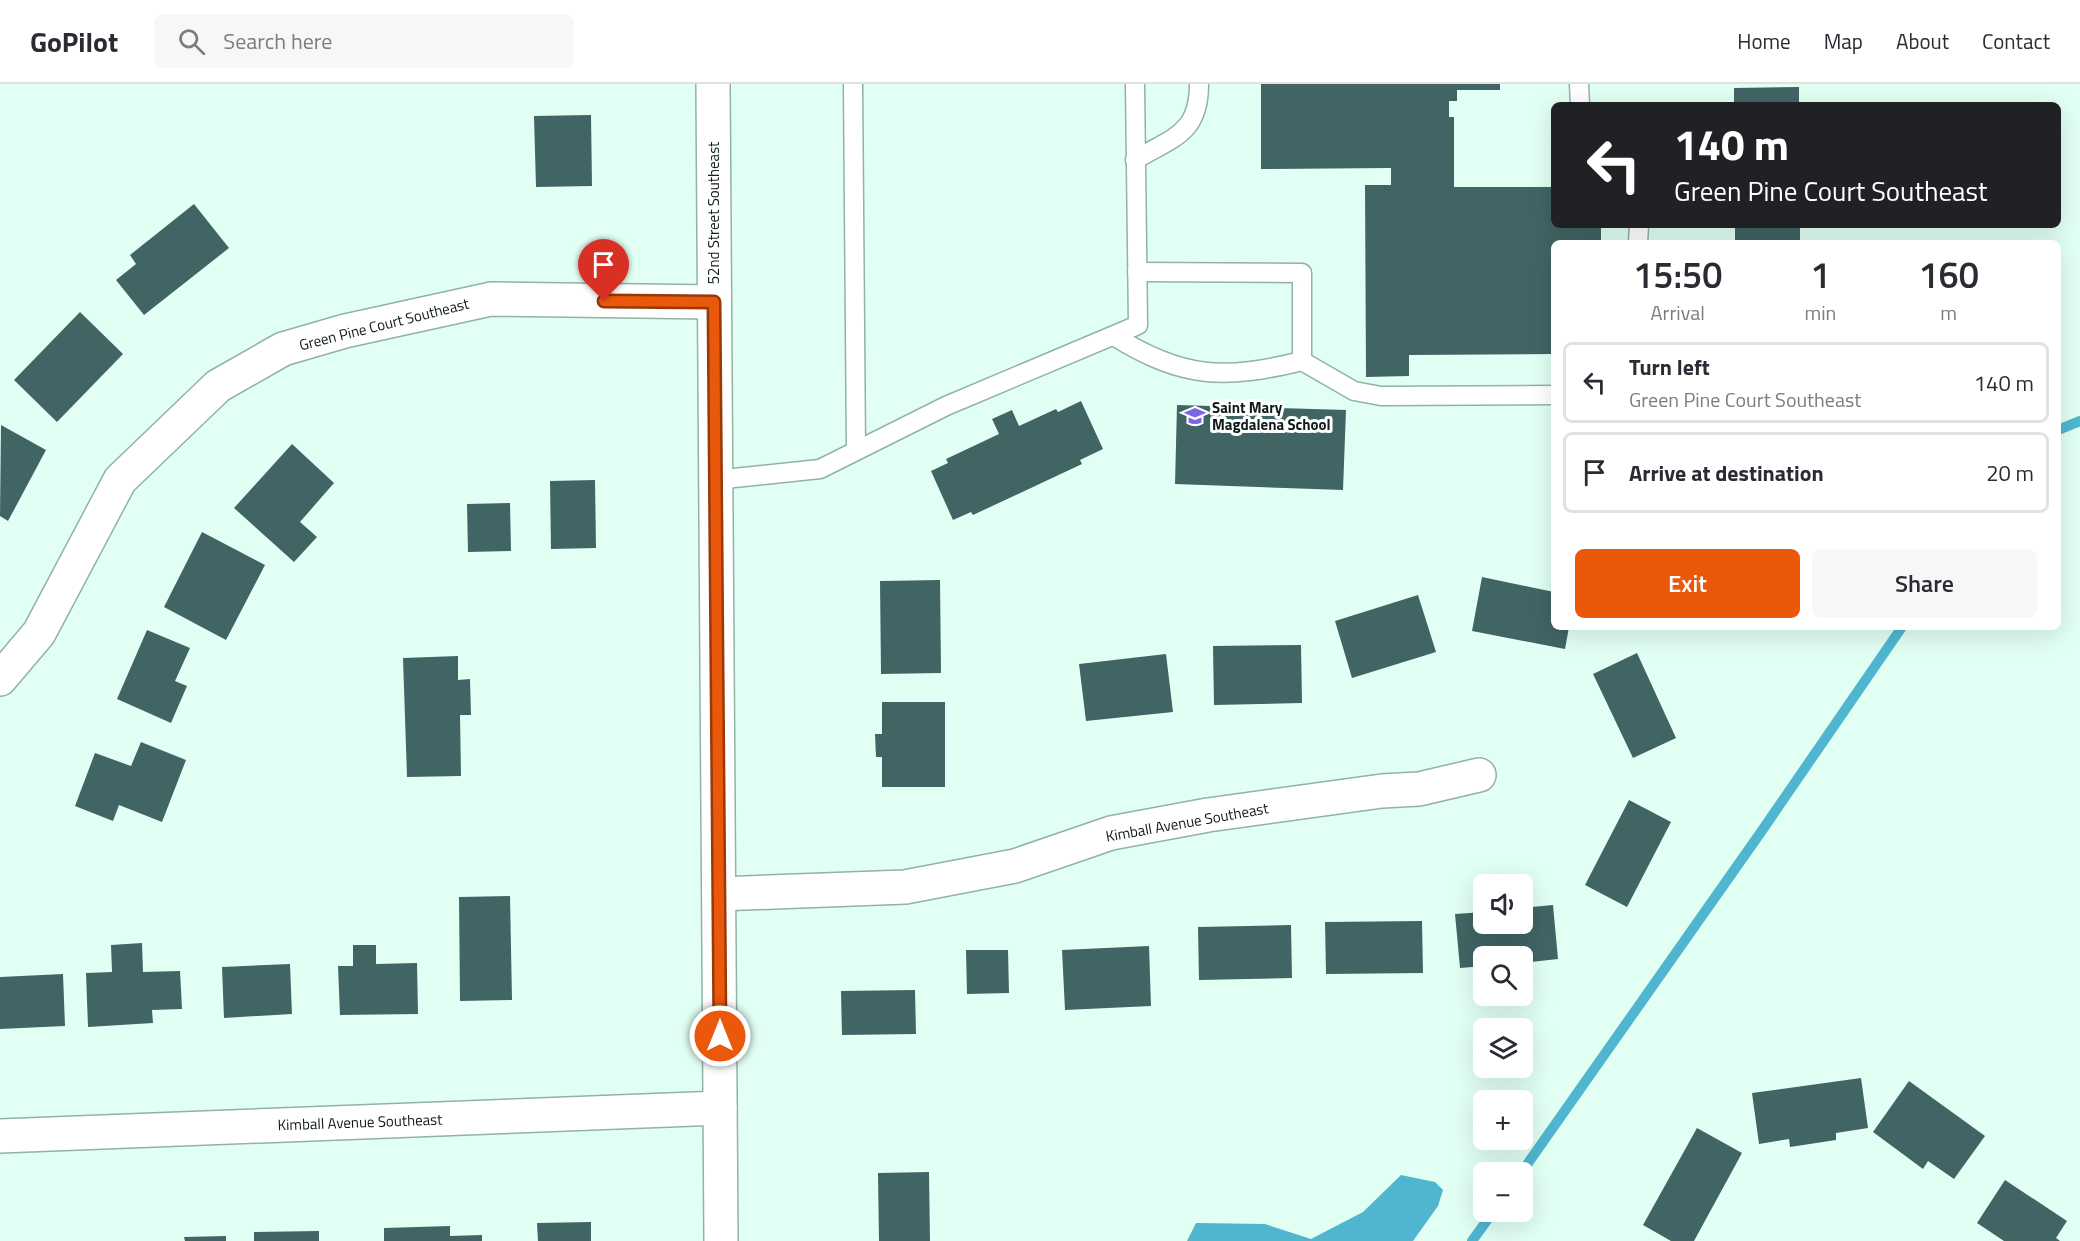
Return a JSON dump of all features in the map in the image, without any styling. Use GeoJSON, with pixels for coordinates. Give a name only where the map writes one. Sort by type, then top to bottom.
{"type":"FeatureCollection","features":[{"type":"Feature","properties":{"kind":"street","name":"52nd Street Southeast"},"geometry":{"type":"LineString","coordinates":[[713,84],[721,1241]]}},
{"type":"Feature","properties":{"kind":"street","name":"Green Pine Court Southeast"},"geometry":{"type":"LineString","coordinates":[[0,679],[39,633],[120,480],[218,386],[283,348],[345,331],[491,298],[714,302]]}},
{"type":"Feature","properties":{"kind":"street","name":"Kimball Avenue Southeast"},"geometry":{"type":"LineString","coordinates":[[719,894],[905,887],[1015,866],[1111,833],[1220,813],[1419,789],[1479,775]]}},
{"type":"Feature","properties":{"kind":"street","name":"Kimball Avenue Southeast"},"geometry":{"type":"LineString","coordinates":[[0,1136],[720,1108]]}},
{"type":"Feature","properties":{"kind":"lane"},"geometry":{"type":"LineString","coordinates":[[853,84],[856,449]]}},
{"type":"Feature","properties":{"kind":"lane"},"geometry":{"type":"LineString","coordinates":[[715,480],[820,469],[946,406],[1138,325],[1135,84]]}},
{"type":"Feature","properties":{"kind":"lane"},"geometry":{"type":"LineString","coordinates":[[1135,160],[1185,131],[1194,118],[1198,101],[1198,84]]}},
{"type":"Feature","properties":{"kind":"lane"},"geometry":{"type":"LineString","coordinates":[[1580,84],[1580,102]]}},
{"type":"Feature","properties":{"kind":"lane"},"geometry":{"type":"LineString","coordinates":[[1137,272],[1302,273],[1302,361]]}},
{"type":"Feature","properties":{"kind":"lane"},"geometry":{"type":"LineString","coordinates":[[1114,336],[1143,354],[1172,365],[1201,372],[1256,372],[1302,361],[1354,391],[1381,396],[1551,395]]}},
{"type":"Feature","properties":{"kind":"water"},"geometry":{"type":"Polygon","coordinates":[[[1401,1175],[1435,1182],[1443,1190],[1438,1206],[1413,1241],[1187,1241],[1196,1223],[1265,1224],[1311,1239],[1363,1212],[1401,1175]]]}},
{"type":"Feature","properties":{"kind":"building"},"geometry":{"type":"Polygon","coordinates":[[[1261,84],[1500,84],[1500,90],[1457,90],[1457,101],[1449,101],[1449,117],[1454,117],[1454,187],[1551,187],[1551,228],[1601,228],[1601,240],[1551,240],[1551,354],[1409,355],[1409,376],[1366,377],[1365,185],[1391,185],[1391,168],[1261,169],[1261,84]]]}},
{"type":"Feature","properties":{"kind":"building"},"geometry":{"type":"Polygon","coordinates":[[[1799,87],[1799,102],[1734,102],[1734,88],[1799,87]]]}},
{"type":"Feature","properties":{"kind":"building"},"geometry":{"type":"Polygon","coordinates":[[[591,115],[592,186],[536,187],[534,116],[591,115]]]}},
{"type":"Feature","properties":{"kind":"building"},"geometry":{"type":"Polygon","coordinates":[[[194,204],[229,248],[144,315],[116,280],[136,264],[130,255],[194,204]]]}},
{"type":"Feature","properties":{"kind":"building"},"geometry":{"type":"Polygon","coordinates":[[[1735,228],[1800,228],[1800,240],[1735,240],[1735,228]]]}},
{"type":"Feature","properties":{"kind":"building"},"geometry":{"type":"Polygon","coordinates":[[[80,312],[123,354],[57,422],[14,380],[80,312]]]}},
{"type":"Feature","properties":{"kind":"building"},"geometry":{"type":"Polygon","coordinates":[[[1081,401],[1103,449],[1080,460],[1082,464],[973,515],[971,512],[953,520],[931,471],[948,463],[946,459],[999,434],[992,419],[1012,410],[1019,426],[1056,409],[1058,412],[1081,401]]]}},
{"type":"Feature","properties":{"kind":"building"},"geometry":{"type":"Polygon","coordinates":[[[1177,405],[1346,410],[1343,490],[1175,484],[1177,405]]]}},
{"type":"Feature","properties":{"kind":"building"},"geometry":{"type":"Polygon","coordinates":[[[1,425],[46,450],[8,521],[0,516],[1,425]]]}},
{"type":"Feature","properties":{"kind":"building"},"geometry":{"type":"Polygon","coordinates":[[[292,444],[334,483],[300,522],[317,537],[294,562],[234,508],[292,444]]]}},
{"type":"Feature","properties":{"kind":"building"},"geometry":{"type":"Polygon","coordinates":[[[595,480],[596,548],[551,549],[550,481],[595,480]]]}},
{"type":"Feature","properties":{"kind":"building"},"geometry":{"type":"Polygon","coordinates":[[[510,503],[511,551],[468,552],[467,504],[510,503]]]}},
{"type":"Feature","properties":{"kind":"building"},"geometry":{"type":"Polygon","coordinates":[[[202,532],[265,565],[226,640],[164,607],[202,532]]]}},
{"type":"Feature","properties":{"kind":"building"},"geometry":{"type":"Polygon","coordinates":[[[1482,577],[1551,591],[1551,630],[1568,630],[1565,649],[1472,631],[1482,577]]]}},
{"type":"Feature","properties":{"kind":"building"},"geometry":{"type":"Polygon","coordinates":[[[940,580],[941,673],[881,674],[880,581],[940,580]]]}},
{"type":"Feature","properties":{"kind":"building"},"geometry":{"type":"Polygon","coordinates":[[[1418,595],[1436,652],[1352,678],[1335,621],[1418,595]]]}},
{"type":"Feature","properties":{"kind":"building"},"geometry":{"type":"Polygon","coordinates":[[[147,630],[190,648],[175,681],[187,686],[171,723],[117,699],[147,630]]]}},
{"type":"Feature","properties":{"kind":"building"},"geometry":{"type":"Polygon","coordinates":[[[1301,645],[1302,703],[1214,705],[1213,646],[1301,645]]]}},
{"type":"Feature","properties":{"kind":"building"},"geometry":{"type":"Polygon","coordinates":[[[1637,653],[1676,738],[1633,758],[1593,674],[1637,653]]]}},
{"type":"Feature","properties":{"kind":"building"},"geometry":{"type":"Polygon","coordinates":[[[1166,654],[1173,712],[1086,721],[1079,664],[1166,654]]]}},
{"type":"Feature","properties":{"kind":"building"},"geometry":{"type":"Polygon","coordinates":[[[458,656],[458,680],[470,679],[471,715],[460,715],[461,776],[407,777],[403,658],[458,656]]]}},
{"type":"Feature","properties":{"kind":"building"},"geometry":{"type":"Polygon","coordinates":[[[882,702],[945,702],[945,787],[882,787],[882,757],[876,757],[875,734],[882,734],[882,702]]]}},
{"type":"Feature","properties":{"kind":"building"},"geometry":{"type":"Polygon","coordinates":[[[141,742],[186,760],[162,822],[119,805],[113,821],[75,806],[95,753],[131,766],[141,742]]]}},
{"type":"Feature","properties":{"kind":"building"},"geometry":{"type":"Polygon","coordinates":[[[1629,800],[1671,822],[1627,907],[1585,885],[1629,800]]]}},
{"type":"Feature","properties":{"kind":"building"},"geometry":{"type":"Polygon","coordinates":[[[510,896],[512,1000],[460,1001],[459,897],[510,896]]]}},
{"type":"Feature","properties":{"kind":"building"},"geometry":{"type":"Polygon","coordinates":[[[1553,905],[1558,959],[1533,962],[1533,946],[1473,946],[1473,967],[1460,968],[1455,914],[1473,913],[1473,934],[1533,934],[1533,907],[1553,905]]]}},
{"type":"Feature","properties":{"kind":"building"},"geometry":{"type":"Polygon","coordinates":[[[1422,921],[1423,973],[1326,974],[1325,922],[1422,921]]]}},
{"type":"Feature","properties":{"kind":"building"},"geometry":{"type":"Polygon","coordinates":[[[1291,925],[1292,978],[1199,980],[1198,927],[1291,925]]]}},
{"type":"Feature","properties":{"kind":"building"},"geometry":{"type":"Polygon","coordinates":[[[142,943],[143,972],[180,971],[182,1009],[152,1010],[153,1023],[88,1027],[86,973],[112,972],[111,945],[142,943]]]}},
{"type":"Feature","properties":{"kind":"building"},"geometry":{"type":"Polygon","coordinates":[[[353,945],[376,945],[376,964],[417,963],[418,1014],[340,1015],[338,966],[353,966],[353,945]]]}},
{"type":"Feature","properties":{"kind":"building"},"geometry":{"type":"Polygon","coordinates":[[[1149,946],[1151,1006],[1065,1010],[1062,950],[1149,946]]]}},
{"type":"Feature","properties":{"kind":"building"},"geometry":{"type":"Polygon","coordinates":[[[966,950],[1008,950],[1009,993],[967,994],[966,950]]]}},
{"type":"Feature","properties":{"kind":"building"},"geometry":{"type":"Polygon","coordinates":[[[290,964],[292,1014],[224,1018],[222,967],[290,964]]]}},
{"type":"Feature","properties":{"kind":"building"},"geometry":{"type":"Polygon","coordinates":[[[63,974],[65,1026],[0,1029],[0,977],[63,974]]]}},
{"type":"Feature","properties":{"kind":"building"},"geometry":{"type":"Polygon","coordinates":[[[915,990],[916,1034],[842,1035],[841,991],[915,990]]]}},
{"type":"Feature","properties":{"kind":"building"},"geometry":{"type":"Polygon","coordinates":[[[1861,1078],[1868,1128],[1836,1133],[1836,1140],[1790,1147],[1789,1139],[1759,1144],[1752,1093],[1861,1078]]]}},
{"type":"Feature","properties":{"kind":"building"},"geometry":{"type":"Polygon","coordinates":[[[1909,1081],[1985,1136],[1954,1179],[1928,1161],[1923,1169],[1873,1132],[1909,1081]]]}},
{"type":"Feature","properties":{"kind":"building"},"geometry":{"type":"Polygon","coordinates":[[[1697,1128],[1742,1153],[1694,1241],[1671,1241],[1643,1225],[1697,1128]]]}},
{"type":"Feature","properties":{"kind":"building"},"geometry":{"type":"Polygon","coordinates":[[[929,1172],[930,1241],[879,1241],[878,1173],[929,1172]]]}},
{"type":"Feature","properties":{"kind":"building"},"geometry":{"type":"Polygon","coordinates":[[[2005,1180],[2067,1221],[2056,1238],[2060,1241],[2004,1241],[1977,1223],[2005,1180]]]}},
{"type":"Feature","properties":{"kind":"building"},"geometry":{"type":"Polygon","coordinates":[[[591,1222],[591,1241],[538,1241],[537,1223],[591,1222]]]}},
{"type":"Feature","properties":{"kind":"building"},"geometry":{"type":"Polygon","coordinates":[[[450,1226],[450,1236],[482,1235],[482,1241],[384,1241],[384,1228],[450,1226]]]}},
{"type":"Feature","properties":{"kind":"building"},"geometry":{"type":"Polygon","coordinates":[[[319,1231],[319,1241],[254,1241],[254,1232],[319,1231]]]}},
{"type":"Feature","properties":{"kind":"building"},"geometry":{"type":"Polygon","coordinates":[[[226,1236],[226,1241],[185,1241],[184,1237],[226,1236]]]}},
{"type":"Feature","properties":{"kind":"waterway"},"geometry":{"type":"LineString","coordinates":[[2061,429],[2080,421]]}},
{"type":"Feature","properties":{"kind":"waterway"},"geometry":{"type":"LineString","coordinates":[[1529,1162],[1900,630]]}},
{"type":"Feature","properties":{"kind":"waterway"},"geometry":{"type":"LineString","coordinates":[[1472,1241],[1486,1222]]}},
{"type":"Feature","properties":{"kind":"place","name":"Saint Mary Magdalena School"},"geometry":{"type":"Point","coordinates":[1195,416]}},
{"type":"Feature","properties":{"kind":"route"},"geometry":{"type":"LineString","coordinates":[[604,301],[714,302],[720,1036]]}}]}
